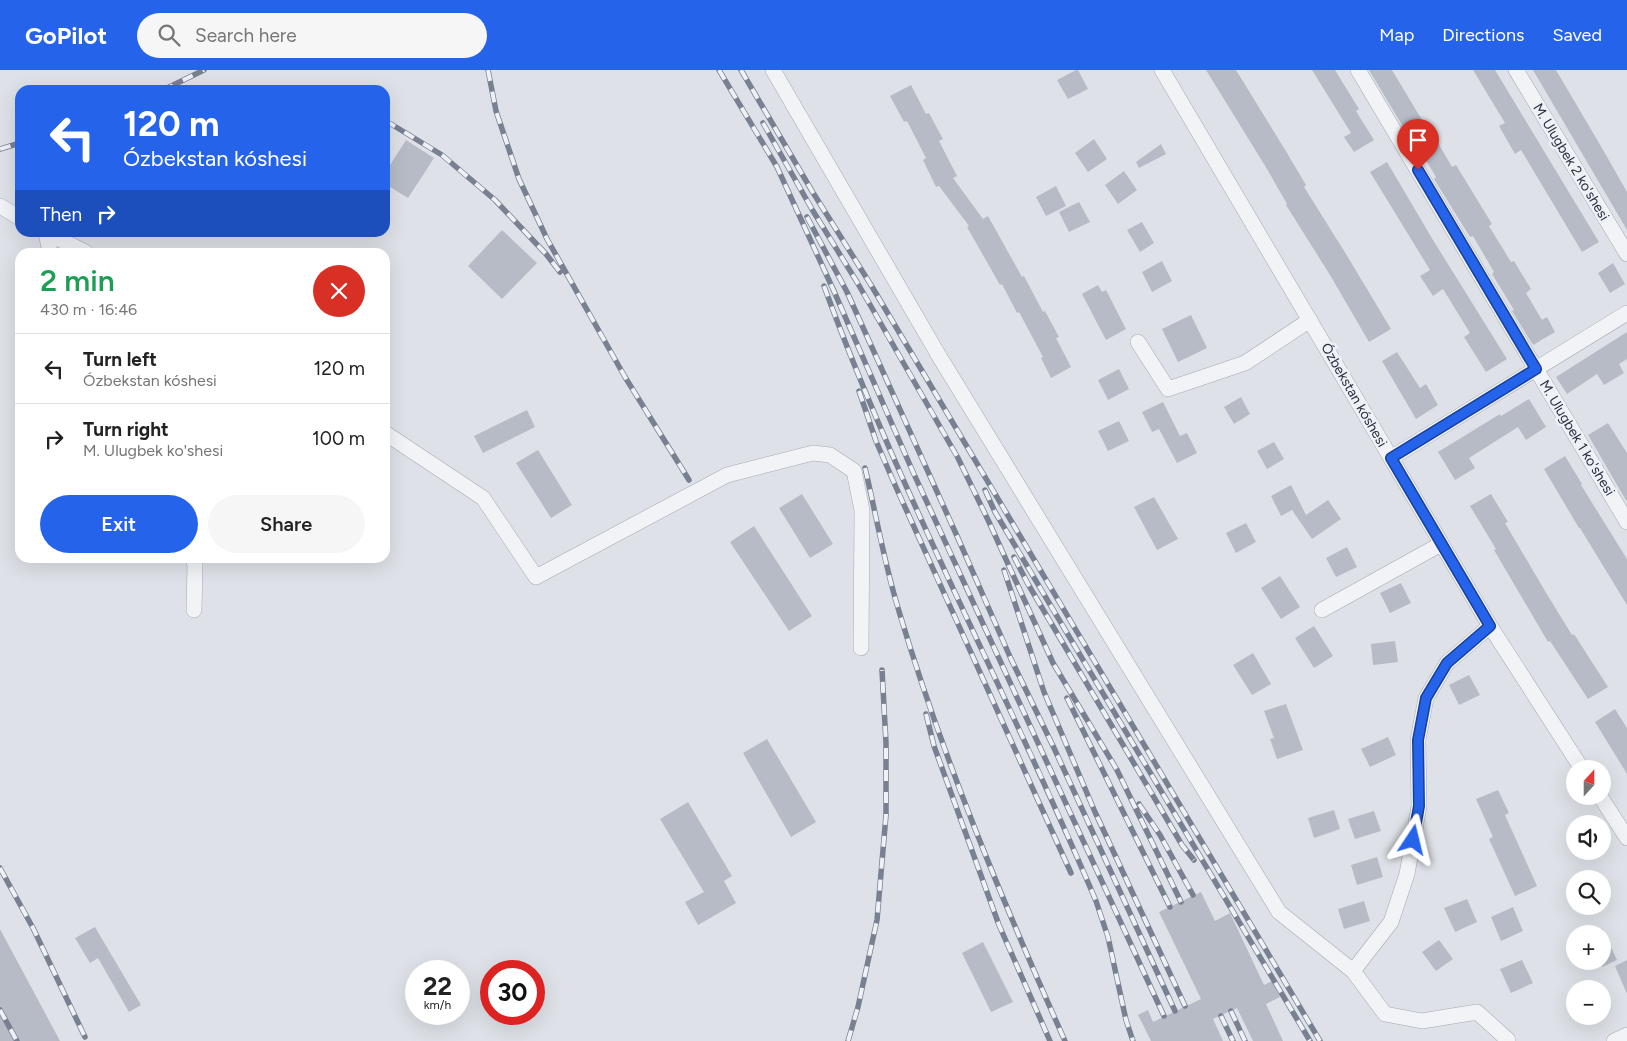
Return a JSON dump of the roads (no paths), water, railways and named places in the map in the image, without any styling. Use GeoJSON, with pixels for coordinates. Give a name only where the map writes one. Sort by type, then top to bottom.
{"type":"FeatureCollection","features":[{"type":"Feature","properties":{"kind":"street"},"geometry":{"type":"LineString","coordinates":[[773,70],[939,356],[1278,912],[1352,971],[1384,1014],[1422,1021],[1477,1012],[1508,1040]]}},
{"type":"Feature","properties":{"kind":"street","name":"Ózbekstan kóshesi"},"geometry":{"type":"LineString","coordinates":[[1162,70],[1490,626],[1576,760]]}},
{"type":"Feature","properties":{"kind":"street","name":"M. Ulugbek 1 ko'shesi"},"geometry":{"type":"LineString","coordinates":[[1358,70],[1627,522]]}},
{"type":"Feature","properties":{"kind":"street","name":"M. Ulugbek 2 ko'shesi"},"geometry":{"type":"LineString","coordinates":[[1516,70],[1627,254]]}},
{"type":"Feature","properties":{"kind":"street"},"geometry":{"type":"LineString","coordinates":[[0,206],[15,215]]}},
{"type":"Feature","properties":{"kind":"street"},"geometry":{"type":"LineString","coordinates":[[54,237],[77,248]]}},
{"type":"Feature","properties":{"kind":"street"},"geometry":{"type":"LineString","coordinates":[[1391,458],[1627,313]]}},
{"type":"Feature","properties":{"kind":"street"},"geometry":{"type":"LineString","coordinates":[[1138,342],[1168,388],[1245,363],[1310,320]]}},
{"type":"Feature","properties":{"kind":"street"},"geometry":{"type":"LineString","coordinates":[[390,436],[483,498],[536,577],[727,475],[813,453],[830,456],[854,471],[862,510],[861,648]]}},
{"type":"Feature","properties":{"kind":"street"},"geometry":{"type":"LineString","coordinates":[[1322,610],[1441,544]]}},
{"type":"Feature","properties":{"kind":"street"},"geometry":{"type":"LineString","coordinates":[[194,563],[194,610]]}},
{"type":"Feature","properties":{"kind":"street"},"geometry":{"type":"LineString","coordinates":[[1352,971],[1391,922],[1407,874],[1419,806],[1418,740],[1426,698],[1447,663],[1490,626]]}},
{"type":"Feature","properties":{"kind":"street"},"geometry":{"type":"LineString","coordinates":[[1606,805],[1627,838]]}},
{"type":"Feature","properties":{"kind":"street"},"geometry":{"type":"LineString","coordinates":[[1614,1041],[1627,1035]]}},
{"type":"Feature","properties":{"kind":"railway"},"geometry":{"type":"LineString","coordinates":[[173,85],[204,70]]}},
{"type":"Feature","properties":{"kind":"railway"},"geometry":{"type":"LineString","coordinates":[[488,70],[496,111],[519,179],[547,239],[625,377],[689,480]]}},
{"type":"Feature","properties":{"kind":"railway"},"geometry":{"type":"LineString","coordinates":[[719,70],[777,167],[913,472],[1164,1016]]}},
{"type":"Feature","properties":{"kind":"railway"},"geometry":{"type":"LineString","coordinates":[[741,70],[812,191],[871,285],[1320,1041]]}},
{"type":"Feature","properties":{"kind":"railway"},"geometry":{"type":"LineString","coordinates":[[763,123],[958,458],[1053,663],[1117,770],[1181,902]]}},
{"type":"Feature","properties":{"kind":"railway"},"geometry":{"type":"LineString","coordinates":[[390,124],[442,155],[495,200],[546,254],[560,272]]}},
{"type":"Feature","properties":{"kind":"railway"},"geometry":{"type":"LineString","coordinates":[[0,149],[15,144]]}},
{"type":"Feature","properties":{"kind":"railway"},"geometry":{"type":"LineString","coordinates":[[807,217],[847,292],[1011,659],[1175,1011]]}},
{"type":"Feature","properties":{"kind":"railway"},"geometry":{"type":"LineString","coordinates":[[824,286],[854,365],[921,519],[1028,748],[1096,901],[1108,937],[1126,1020],[1133,1041]]}},
{"type":"Feature","properties":{"kind":"railway"},"geometry":{"type":"LineString","coordinates":[[859,391],[876,441],[895,485],[1071,873]]}},
{"type":"Feature","properties":{"kind":"railway"},"geometry":{"type":"LineString","coordinates":[[865,468],[893,591],[934,718],[974,827],[1065,1041]]}},
{"type":"Feature","properties":{"kind":"railway"},"geometry":{"type":"LineString","coordinates":[[985,490],[995,512],[1310,1041]]}},
{"type":"Feature","properties":{"kind":"railway"},"geometry":{"type":"LineString","coordinates":[[1014,557],[1028,584],[1182,845],[1194,860]]}},
{"type":"Feature","properties":{"kind":"railway"},"geometry":{"type":"LineString","coordinates":[[1004,570],[1044,692],[1095,812],[1185,1006]]}},
{"type":"Feature","properties":{"kind":"railway"},"geometry":{"type":"LineString","coordinates":[[848,1041],[858,1007],[877,920],[886,815],[886,743],[882,670]]}},
{"type":"Feature","properties":{"kind":"railway"},"geometry":{"type":"LineString","coordinates":[[1067,698],[1170,907]]}},
{"type":"Feature","properties":{"kind":"railway"},"geometry":{"type":"LineString","coordinates":[[926,714],[934,746],[999,925],[1050,1041]]}},
{"type":"Feature","properties":{"kind":"railway"},"geometry":{"type":"LineString","coordinates":[[1139,804],[1160,835],[1193,895]]}},
{"type":"Feature","properties":{"kind":"railway"},"geometry":{"type":"LineString","coordinates":[[0,868],[33,928],[85,1037]]}},
{"type":"Feature","properties":{"kind":"railway"},"geometry":{"type":"LineString","coordinates":[[0,1010],[17,1041]]}},
{"type":"Feature","properties":{"kind":"railway"},"geometry":{"type":"LineString","coordinates":[[1231,1011],[1245,1041]]}},
{"type":"Feature","properties":{"kind":"railway"},"geometry":{"type":"LineString","coordinates":[[1221,1016],[1233,1041]]}}]}
